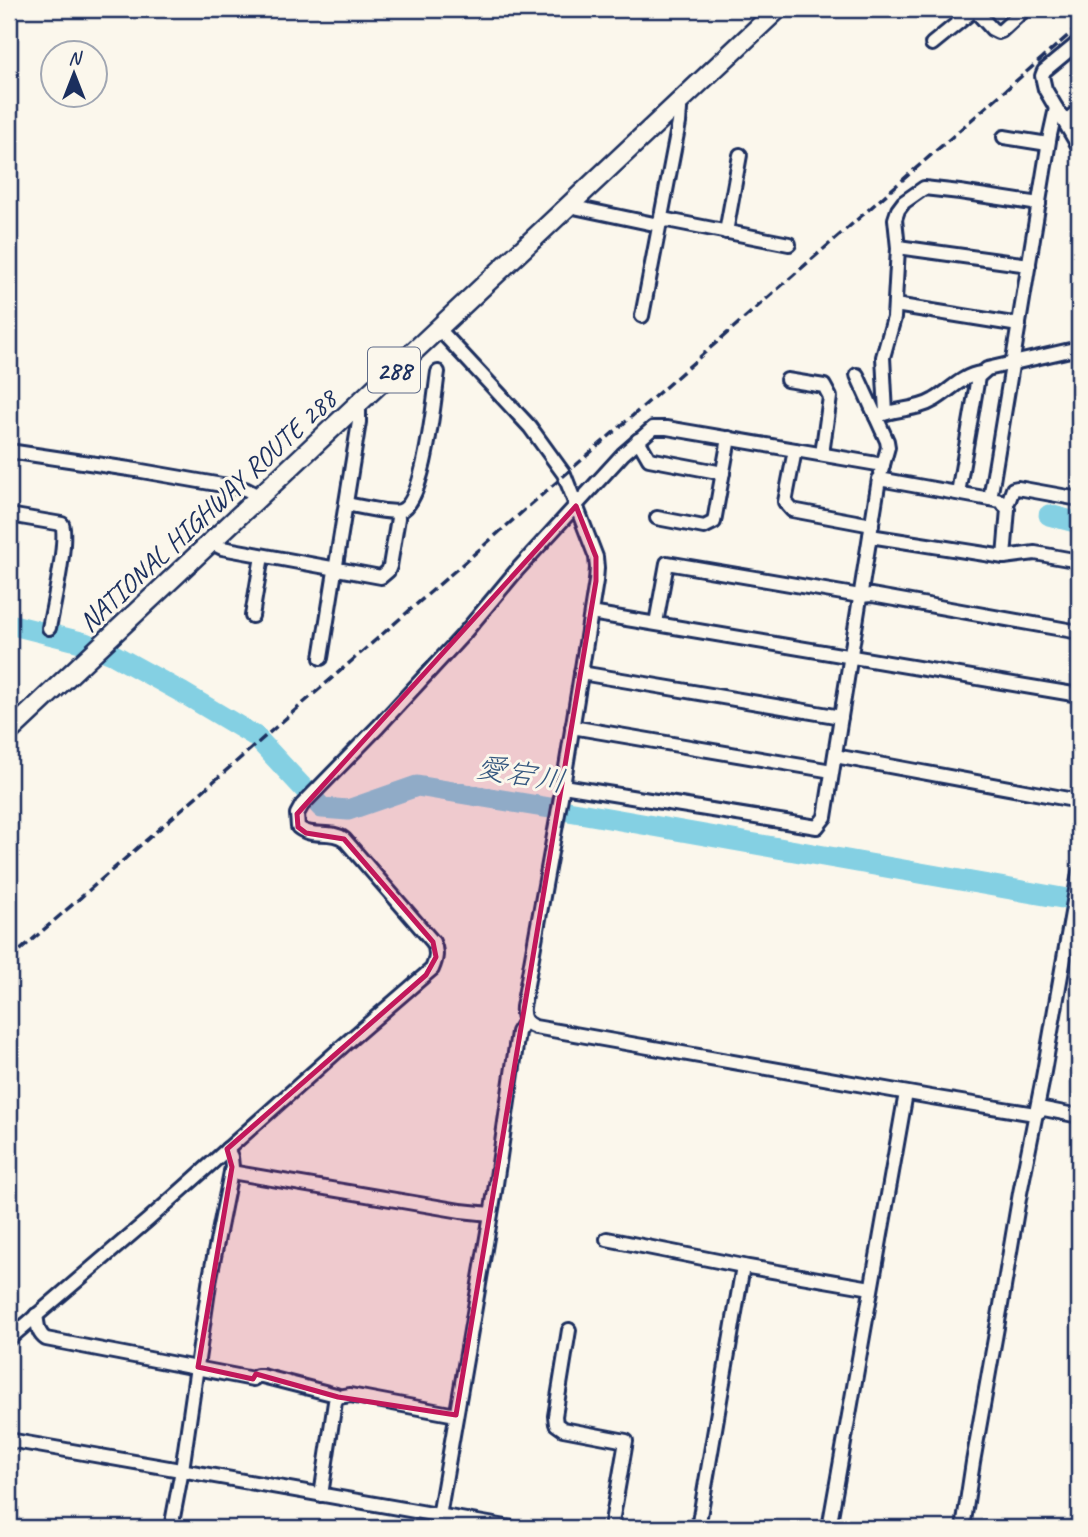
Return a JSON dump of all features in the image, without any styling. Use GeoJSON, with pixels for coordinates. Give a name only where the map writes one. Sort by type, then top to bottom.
{"type":"FeatureCollection","features":[{"type":"Feature","properties":{"kind":"highway","name":"NATIONAL HIGHWAY ROUTE 288"},"geometry":{"type":"LineString","coordinates":[[10,728],[778,9]]}},
{"type":"Feature","properties":{"kind":"street"},"geometry":{"type":"LineString","coordinates":[[932,44],[974,9],[998,32],[1025,9]]}},
{"type":"Feature","properties":{"kind":"street"},"geometry":{"type":"LineString","coordinates":[[1079,42],[1045,70],[1042,76],[1045,89],[1079,147]]}},
{"type":"Feature","properties":{"kind":"street"},"geometry":{"type":"LineString","coordinates":[[642,316],[679,123],[678,103]]}},
{"type":"Feature","properties":{"kind":"street"},"geometry":{"type":"LineString","coordinates":[[990,499],[1056,108]]}},
{"type":"Feature","properties":{"kind":"street"},"geometry":{"type":"LineString","coordinates":[[1065,122],[1079,110]]}},
{"type":"Feature","properties":{"kind":"street"},"geometry":{"type":"LineString","coordinates":[[1004,137],[1048,144]]}},
{"type":"Feature","properties":{"kind":"street"},"geometry":{"type":"LineString","coordinates":[[726,232],[740,155]]}},
{"type":"Feature","properties":{"kind":"street"},"geometry":{"type":"LineString","coordinates":[[563,786],[817,827],[820,825],[825,817],[879,480],[888,447],[881,415],[883,358],[895,305],[898,247],[894,219],[904,202],[924,188],[1039,204]]}},
{"type":"Feature","properties":{"kind":"street"},"geometry":{"type":"LineString","coordinates":[[569,206],[654,223],[667,220],[789,244]]}},
{"type":"Feature","properties":{"kind":"street"},"geometry":{"type":"LineString","coordinates":[[898,247],[1029,265]]}},
{"type":"Feature","properties":{"kind":"street"},"geometry":{"type":"LineString","coordinates":[[895,305],[1019,325]]}},
{"type":"Feature","properties":{"kind":"street"},"geometry":{"type":"LineString","coordinates":[[438,328],[530,427],[564,474],[597,564],[563,786],[523,1007],[522,1016],[525,1021],[536,1027],[905,1093],[1035,1114],[1044,1109],[1079,1116]]}},
{"type":"Feature","properties":{"kind":"street"},"geometry":{"type":"LineString","coordinates":[[958,493],[978,377],[981,373],[987,369],[1079,348]]}},
{"type":"Feature","properties":{"kind":"street"},"geometry":{"type":"LineString","coordinates":[[346,504],[397,513],[411,503],[422,474],[438,372]]}},
{"type":"Feature","properties":{"kind":"street"},"geometry":{"type":"LineString","coordinates":[[881,415],[934,400],[964,379],[981,373]]}},
{"type":"Feature","properties":{"kind":"street"},"geometry":{"type":"LineString","coordinates":[[857,375],[881,415]]}},
{"type":"Feature","properties":{"kind":"street"},"geometry":{"type":"LineString","coordinates":[[787,380],[824,386],[830,397],[822,454]]}},
{"type":"Feature","properties":{"kind":"street"},"geometry":{"type":"LineString","coordinates":[[321,658],[359,422],[356,405]]}},
{"type":"Feature","properties":{"kind":"street"},"geometry":{"type":"LineString","coordinates":[[9,1339],[426,975],[435,962],[433,942],[344,839],[336,835],[306,833],[298,827],[297,814],[462,636],[517,570],[623,454],[653,428],[667,428],[883,465]]}},
{"type":"Feature","properties":{"kind":"street"},"geometry":{"type":"LineString","coordinates":[[657,518],[704,527],[714,523],[729,438]]}},
{"type":"Feature","properties":{"kind":"street"},"geometry":{"type":"LineString","coordinates":[[638,440],[649,459],[723,473]]}},
{"type":"Feature","properties":{"kind":"street"},"geometry":{"type":"LineString","coordinates":[[794,450],[785,502],[792,510],[871,530],[1004,557],[1035,553],[1079,561]]}},
{"type":"Feature","properties":{"kind":"street"},"geometry":{"type":"LineString","coordinates":[[9,451],[245,489],[259,496]]}},
{"type":"Feature","properties":{"kind":"street"},"geometry":{"type":"LineString","coordinates":[[879,480],[1001,501],[1007,509],[1004,557]]}},
{"type":"Feature","properties":{"kind":"street"},"geometry":{"type":"LineString","coordinates":[[1004,505],[1013,489],[1018,488],[1079,499]]}},
{"type":"Feature","properties":{"kind":"street"},"geometry":{"type":"LineString","coordinates":[[210,541],[222,548],[376,578],[384,575],[390,566],[397,513]]}},
{"type":"Feature","properties":{"kind":"street"},"geometry":{"type":"LineString","coordinates":[[9,515],[62,524],[64,527],[64,544],[49,628]]}},
{"type":"Feature","properties":{"kind":"street"},"geometry":{"type":"LineString","coordinates":[[252,616],[262,556]]}},
{"type":"Feature","properties":{"kind":"street"},"geometry":{"type":"LineString","coordinates":[[656,623],[667,563],[860,596],[872,595],[1079,632]]}},
{"type":"Feature","properties":{"kind":"street"},"geometry":{"type":"LineString","coordinates":[[591,612],[1079,695]]}},
{"type":"Feature","properties":{"kind":"street"},"geometry":{"type":"LineString","coordinates":[[581,673],[841,718]]}},
{"type":"Feature","properties":{"kind":"street"},"geometry":{"type":"LineString","coordinates":[[572,727],[832,771]]}},
{"type":"Feature","properties":{"kind":"street"},"geometry":{"type":"LineString","coordinates":[[835,756],[1079,801]]}},
{"type":"Feature","properties":{"kind":"street"},"geometry":{"type":"LineString","coordinates":[[963,1528],[1079,873]]}},
{"type":"Feature","properties":{"kind":"street"},"geometry":{"type":"LineString","coordinates":[[438,1522],[495,1191],[518,1032],[525,1021]]}},
{"type":"Feature","properties":{"kind":"street"},"geometry":{"type":"LineString","coordinates":[[829,1528],[905,1093]]}},
{"type":"Feature","properties":{"kind":"street"},"geometry":{"type":"LineString","coordinates":[[170,1528],[231,1172],[232,1161],[227,1149]]}},
{"type":"Feature","properties":{"kind":"street"},"geometry":{"type":"LineString","coordinates":[[231,1172],[490,1214]]}},
{"type":"Feature","properties":{"kind":"street"},"geometry":{"type":"LineString","coordinates":[[607,1239],[871,1288]]}},
{"type":"Feature","properties":{"kind":"street"},"geometry":{"type":"LineString","coordinates":[[698,1528],[743,1266]]}},
{"type":"Feature","properties":{"kind":"street"},"geometry":{"type":"LineString","coordinates":[[36,1315],[39,1332],[46,1339],[253,1379],[262,1376],[338,1397],[350,1395],[456,1415]]}},
{"type":"Feature","properties":{"kind":"street"},"geometry":{"type":"LineString","coordinates":[[569,1330],[556,1424],[563,1429],[626,1441],[611,1528]]}},
{"type":"Feature","properties":{"kind":"street"},"geometry":{"type":"LineString","coordinates":[[321,1495],[335,1402],[338,1397]]}},
{"type":"Feature","properties":{"kind":"street"},"geometry":{"type":"LineString","coordinates":[[9,1440],[321,1495],[438,1522],[512,1528]]}},
{"type":"Feature","properties":{"kind":"highlighted area"},"geometry":{"type":"Polygon","coordinates":[[[576,506],[596,557],[596,581],[456,1415],[338,1397],[256,1374],[253,1379],[198,1367],[232,1167],[227,1149],[426,975],[436,957],[433,942],[344,839],[306,833],[298,827],[297,814],[576,506]]]}},
{"type":"Feature","properties":{"kind":"waterway"},"geometry":{"type":"LineString","coordinates":[[1049,515],[1079,523]]}},
{"type":"Feature","properties":{"kind":"waterway","name":"愛宕川"},"geometry":{"type":"LineString","coordinates":[[9,624],[85,643],[112,654],[183,693],[255,736],[322,808],[348,810],[417,786],[1079,901]]}},
{"type":"Feature","properties":{"kind":"railway"},"geometry":{"type":"LineString","coordinates":[[9,960],[1079,26]]}}]}
